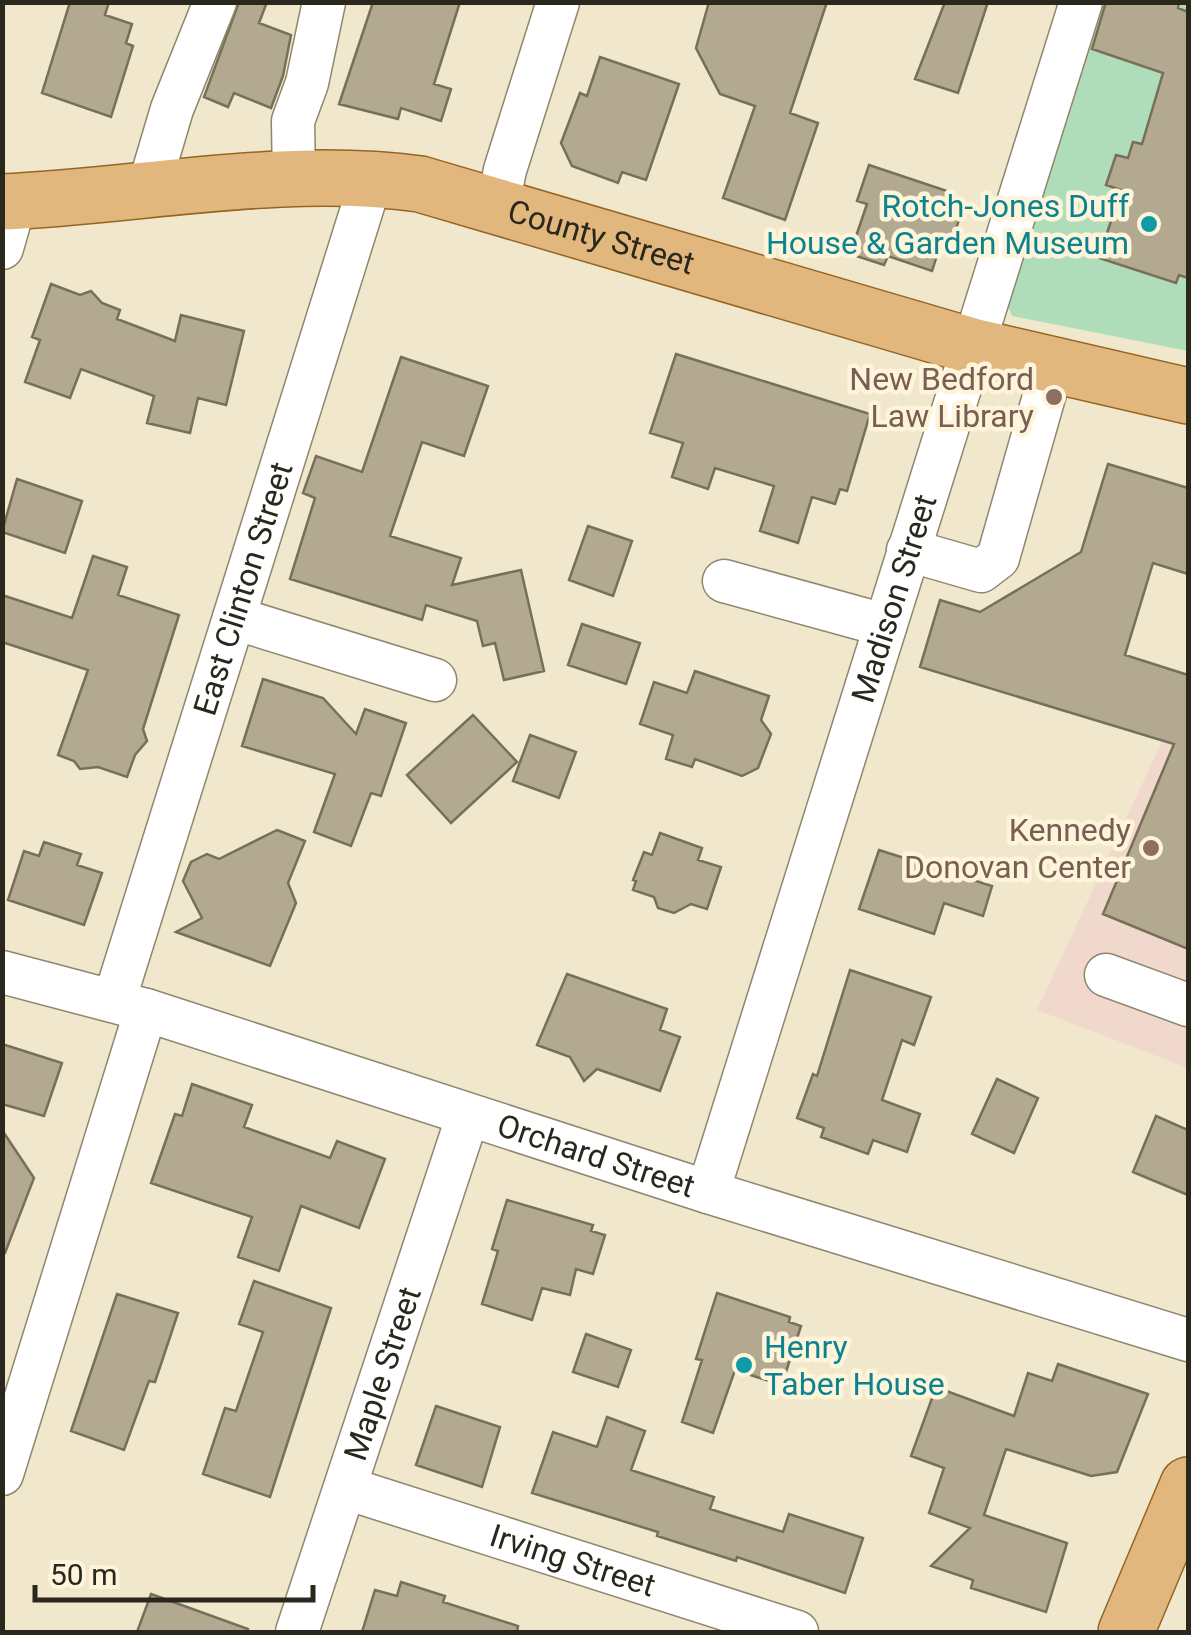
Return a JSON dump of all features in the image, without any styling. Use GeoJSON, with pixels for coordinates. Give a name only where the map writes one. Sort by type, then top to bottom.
{"type":"FeatureCollection","features":[{"type":"Feature","properties":{"kind":"main road","name":"County Street"},"geometry":{"type":"LineString","coordinates":[[7,217],[148,190],[372,177],[420,184],[972,346],[1188,396]]}},
{"type":"Feature","properties":{"kind":"main road"},"geometry":{"type":"LineString","coordinates":[[1126,1632],[1188,1485]]}},
{"type":"Feature","properties":{"kind":"street"},"geometry":{"type":"LineString","coordinates":[[148,190],[172,109],[215,2]]}},
{"type":"Feature","properties":{"kind":"street"},"geometry":{"type":"LineString","coordinates":[[294,180],[294,121],[324,2]]}},
{"type":"Feature","properties":{"kind":"street"},"geometry":{"type":"LineString","coordinates":[[498,205],[505,170],[558,2]]}},
{"type":"Feature","properties":{"kind":"street","name":"Madison Street"},"geometry":{"type":"LineString","coordinates":[[708,1192],[1081,2]]}},
{"type":"Feature","properties":{"kind":"street","name":"East Clinton Street"},"geometry":{"type":"LineString","coordinates":[[2,1474],[234,618],[372,177]]}},
{"type":"Feature","properties":{"kind":"street"},"geometry":{"type":"LineString","coordinates":[[908,550],[981,572],[998,558],[1053,365]]}},
{"type":"Feature","properties":{"kind":"street"},"geometry":{"type":"LineString","coordinates":[[724,581],[884,625]]}},
{"type":"Feature","properties":{"kind":"street"},"geometry":{"type":"LineString","coordinates":[[234,618],[435,680]]}},
{"type":"Feature","properties":{"kind":"street","name":"Orchard Street"},"geometry":{"type":"LineString","coordinates":[[2,972],[130,1006],[708,1192],[1188,1340]]}},
{"type":"Feature","properties":{"kind":"street"},"geometry":{"type":"LineString","coordinates":[[1106,975],[1188,1005]]}},
{"type":"Feature","properties":{"kind":"street","name":"Maple Street"},"geometry":{"type":"LineString","coordinates":[[297,1632],[468,1115]]}},
{"type":"Feature","properties":{"kind":"street","name":"Irving Street"},"geometry":{"type":"LineString","coordinates":[[346,1488],[797,1632]]}},
{"type":"Feature","properties":{"kind":"shaded area","name":"Kennedy Donovan Center"},"geometry":{"type":"Polygon","coordinates":[[[1188,686],[1188,1068],[1037,1010],[1188,686]]]}},
{"type":"Feature","properties":{"kind":"green space"},"geometry":{"type":"Polygon","coordinates":[[[1101,3],[1188,3],[1188,351],[1012,316],[1007,303],[1101,3]]]}},
{"type":"Feature","properties":{"kind":"building"},"geometry":{"type":"Polygon","coordinates":[[[70,2],[109,2],[105,15],[132,24],[126,43],[133,46],[111,117],[42,93],[70,2]]]}},
{"type":"Feature","properties":{"kind":"building"},"geometry":{"type":"Polygon","coordinates":[[[239,2],[267,2],[259,23],[291,35],[283,76],[271,108],[234,93],[228,107],[204,97],[239,2]]]}},
{"type":"Feature","properties":{"kind":"building"},"geometry":{"type":"Polygon","coordinates":[[[373,2],[460,2],[434,84],[451,89],[441,121],[401,108],[398,119],[339,104],[373,2]]]}},
{"type":"Feature","properties":{"kind":"building"},"geometry":{"type":"Polygon","coordinates":[[[709,2],[827,2],[790,113],[818,123],[785,220],[723,198],[755,106],[720,94],[696,48],[709,2]]]}},
{"type":"Feature","properties":{"kind":"building"},"geometry":{"type":"Polygon","coordinates":[[[945,2],[988,2],[958,93],[915,79],[945,2]]]}},
{"type":"Feature","properties":{"kind":"building"},"geometry":{"type":"Polygon","coordinates":[[[1106,2],[1179,2],[1178,8],[1188,12],[1188,278],[1179,275],[1176,283],[1099,258],[1121,190],[1106,185],[1116,155],[1128,158],[1133,142],[1142,144],[1163,73],[1092,49],[1106,2]]]}},
{"type":"Feature","properties":{"kind":"building"},"geometry":{"type":"Polygon","coordinates":[[[600,57],[679,84],[646,180],[622,172],[618,183],[572,166],[561,143],[580,93],[587,96],[600,57]]]}},
{"type":"Feature","properties":{"kind":"building"},"geometry":{"type":"Polygon","coordinates":[[[869,165],[947,191],[941,208],[961,214],[951,243],[942,240],[932,271],[888,256],[884,265],[850,254],[867,204],[857,201],[869,165]]]}},
{"type":"Feature","properties":{"kind":"building"},"geometry":{"type":"Polygon","coordinates":[[[51,284],[80,295],[91,291],[102,303],[120,310],[117,319],[175,341],[181,315],[244,331],[226,405],[198,398],[190,433],[147,423],[154,396],[81,369],[70,398],[25,382],[40,340],[32,337],[51,284]]]}},
{"type":"Feature","properties":{"kind":"building"},"geometry":{"type":"Polygon","coordinates":[[[676,354],[870,414],[847,491],[840,489],[835,504],[812,497],[798,543],[760,531],[774,486],[715,468],[708,489],[672,477],[683,443],[650,433],[676,354]]]}},
{"type":"Feature","properties":{"kind":"building"},"geometry":{"type":"Polygon","coordinates":[[[401,357],[488,386],[464,456],[422,442],[390,536],[461,558],[452,585],[521,570],[544,671],[504,680],[495,643],[483,646],[477,621],[426,605],[422,620],[290,579],[315,498],[303,493],[316,456],[362,472],[401,357]]]}},
{"type":"Feature","properties":{"kind":"building"},"geometry":{"type":"Polygon","coordinates":[[[1108,464],[1188,488],[1188,574],[1153,563],[1125,655],[1188,675],[1188,949],[1103,914],[1174,744],[920,667],[940,600],[980,612],[1081,552],[1108,464]]]}},
{"type":"Feature","properties":{"kind":"building"},"geometry":{"type":"Polygon","coordinates":[[[17,479],[82,501],[65,553],[2,532],[17,479]]]}},
{"type":"Feature","properties":{"kind":"building"},"geometry":{"type":"Polygon","coordinates":[[[588,526],[632,541],[613,596],[569,580],[588,526]]]}},
{"type":"Feature","properties":{"kind":"building"},"geometry":{"type":"Polygon","coordinates":[[[93,556],[127,567],[118,595],[179,615],[143,729],[147,741],[135,755],[127,777],[98,767],[80,769],[74,761],[58,755],[88,670],[2,642],[2,595],[72,618],[93,556]]]}},
{"type":"Feature","properties":{"kind":"building"},"geometry":{"type":"Polygon","coordinates":[[[582,624],[640,643],[626,684],[568,665],[582,624]]]}},
{"type":"Feature","properties":{"kind":"building"},"geometry":{"type":"Polygon","coordinates":[[[695,671],[769,696],[761,720],[771,734],[758,768],[742,776],[695,759],[692,767],[666,759],[673,735],[640,724],[654,682],[687,693],[695,671]]]}},
{"type":"Feature","properties":{"kind":"building"},"geometry":{"type":"Polygon","coordinates":[[[263,679],[323,698],[356,734],[365,709],[406,723],[381,796],[371,793],[351,846],[314,832],[335,774],[242,746],[263,679]]]}},
{"type":"Feature","properties":{"kind":"building"},"geometry":{"type":"Polygon","coordinates":[[[473,715],[517,762],[451,823],[407,775],[473,715]]]}},
{"type":"Feature","properties":{"kind":"building"},"geometry":{"type":"Polygon","coordinates":[[[530,735],[576,752],[559,798],[513,781],[530,735]]]}},
{"type":"Feature","properties":{"kind":"building"},"geometry":{"type":"Polygon","coordinates":[[[277,830],[305,841],[288,883],[296,903],[270,966],[176,932],[202,918],[183,881],[191,862],[207,854],[219,859],[277,830]]]}},
{"type":"Feature","properties":{"kind":"building"},"geometry":{"type":"Polygon","coordinates":[[[660,833],[702,848],[698,860],[721,867],[707,909],[691,904],[674,913],[658,908],[654,897],[633,890],[644,852],[652,855],[660,833]]]}},
{"type":"Feature","properties":{"kind":"building"},"geometry":{"type":"Polygon","coordinates":[[[44,842],[81,854],[77,865],[102,873],[84,925],[8,900],[24,851],[39,856],[44,842]]]}},
{"type":"Feature","properties":{"kind":"building"},"geometry":{"type":"Polygon","coordinates":[[[879,850],[992,886],[983,916],[944,903],[934,934],[859,909],[879,850]]]}},
{"type":"Feature","properties":{"kind":"building"},"geometry":{"type":"Polygon","coordinates":[[[850,970],[931,997],[914,1045],[902,1040],[882,1100],[920,1114],[907,1152],[873,1140],[868,1154],[821,1137],[824,1128],[797,1118],[813,1074],[817,1076],[850,970]]]}},
{"type":"Feature","properties":{"kind":"building"},"geometry":{"type":"Polygon","coordinates":[[[567,974],[667,1009],[660,1030],[680,1037],[660,1091],[597,1069],[584,1081],[570,1057],[537,1045],[567,974]]]}},
{"type":"Feature","properties":{"kind":"building"},"geometry":{"type":"Polygon","coordinates":[[[2,1044],[62,1063],[44,1116],[2,1104],[2,1044]]]}},
{"type":"Feature","properties":{"kind":"building"},"geometry":{"type":"Polygon","coordinates":[[[997,1079],[1038,1098],[1014,1153],[972,1134],[997,1079]]]}},
{"type":"Feature","properties":{"kind":"building"},"geometry":{"type":"Polygon","coordinates":[[[192,1084],[252,1105],[244,1127],[330,1158],[337,1141],[385,1159],[359,1228],[301,1206],[279,1271],[238,1257],[252,1217],[151,1183],[175,1114],[182,1116],[192,1084]]]}},
{"type":"Feature","properties":{"kind":"building"},"geometry":{"type":"Polygon","coordinates":[[[1156,1116],[1188,1130],[1188,1195],[1133,1172],[1156,1116]]]}},
{"type":"Feature","properties":{"kind":"building"},"geometry":{"type":"Polygon","coordinates":[[[2,1130],[34,1178],[5,1253],[2,1252],[2,1130]]]}},
{"type":"Feature","properties":{"kind":"building"},"geometry":{"type":"Polygon","coordinates":[[[507,1200],[593,1225],[591,1231],[605,1235],[593,1274],[576,1269],[570,1295],[542,1288],[532,1320],[482,1304],[498,1251],[492,1249],[507,1200]]]}},
{"type":"Feature","properties":{"kind":"building"},"geometry":{"type":"Polygon","coordinates":[[[254,1281],[331,1308],[270,1497],[203,1474],[225,1408],[236,1411],[263,1332],[239,1324],[254,1281]]]}},
{"type":"Feature","properties":{"kind":"building","name":"Henry Taber House"},"geometry":{"type":"Polygon","coordinates":[[[717,1293],[790,1317],[789,1322],[801,1326],[784,1378],[772,1374],[769,1381],[735,1370],[713,1433],[682,1422],[702,1360],[696,1359],[717,1293]]]}},
{"type":"Feature","properties":{"kind":"building"},"geometry":{"type":"Polygon","coordinates":[[[117,1294],[178,1313],[155,1382],[149,1381],[124,1450],[71,1431],[117,1294]]]}},
{"type":"Feature","properties":{"kind":"building"},"geometry":{"type":"Polygon","coordinates":[[[586,1334],[631,1350],[618,1387],[573,1372],[586,1334]]]}},
{"type":"Feature","properties":{"kind":"building"},"geometry":{"type":"Polygon","coordinates":[[[1058,1364],[1148,1394],[1117,1472],[1091,1476],[1006,1449],[984,1515],[1067,1543],[1046,1612],[971,1588],[973,1580],[931,1566],[970,1528],[929,1513],[944,1468],[911,1456],[936,1387],[1014,1416],[1028,1373],[1052,1381],[1058,1364]]]}},
{"type":"Feature","properties":{"kind":"building"},"geometry":{"type":"Polygon","coordinates":[[[436,1406],[500,1427],[482,1487],[416,1465],[436,1406]]]}},
{"type":"Feature","properties":{"kind":"building"},"geometry":{"type":"Polygon","coordinates":[[[607,1417],[645,1431],[631,1470],[714,1497],[710,1509],[783,1532],[789,1514],[863,1538],[845,1593],[532,1493],[553,1432],[597,1447],[607,1417]]]}},
{"type":"Feature","properties":{"kind":"building"},"geometry":{"type":"Polygon","coordinates":[[[401,1582],[445,1596],[443,1602],[518,1626],[517,1632],[362,1632],[375,1590],[397,1596],[401,1582]]]}},
{"type":"Feature","properties":{"kind":"building"},"geometry":{"type":"Polygon","coordinates":[[[151,1594],[248,1629],[247,1632],[137,1632],[151,1594]]]}},
{"type":"Feature","properties":{"kind":"place","name":"Rotch-Jones Duff House & Garden Museum"},"geometry":{"type":"Point","coordinates":[1149,224]}},
{"type":"Feature","properties":{"kind":"place","name":"New Bedford Law Library"},"geometry":{"type":"Point","coordinates":[1054,397]}},
{"type":"Feature","properties":{"kind":"place","name":"Kennedy Donovan Center"},"geometry":{"type":"Point","coordinates":[1151,848]}},
{"type":"Feature","properties":{"kind":"place","name":"Henry Taber House"},"geometry":{"type":"Point","coordinates":[744,1365]}}]}
